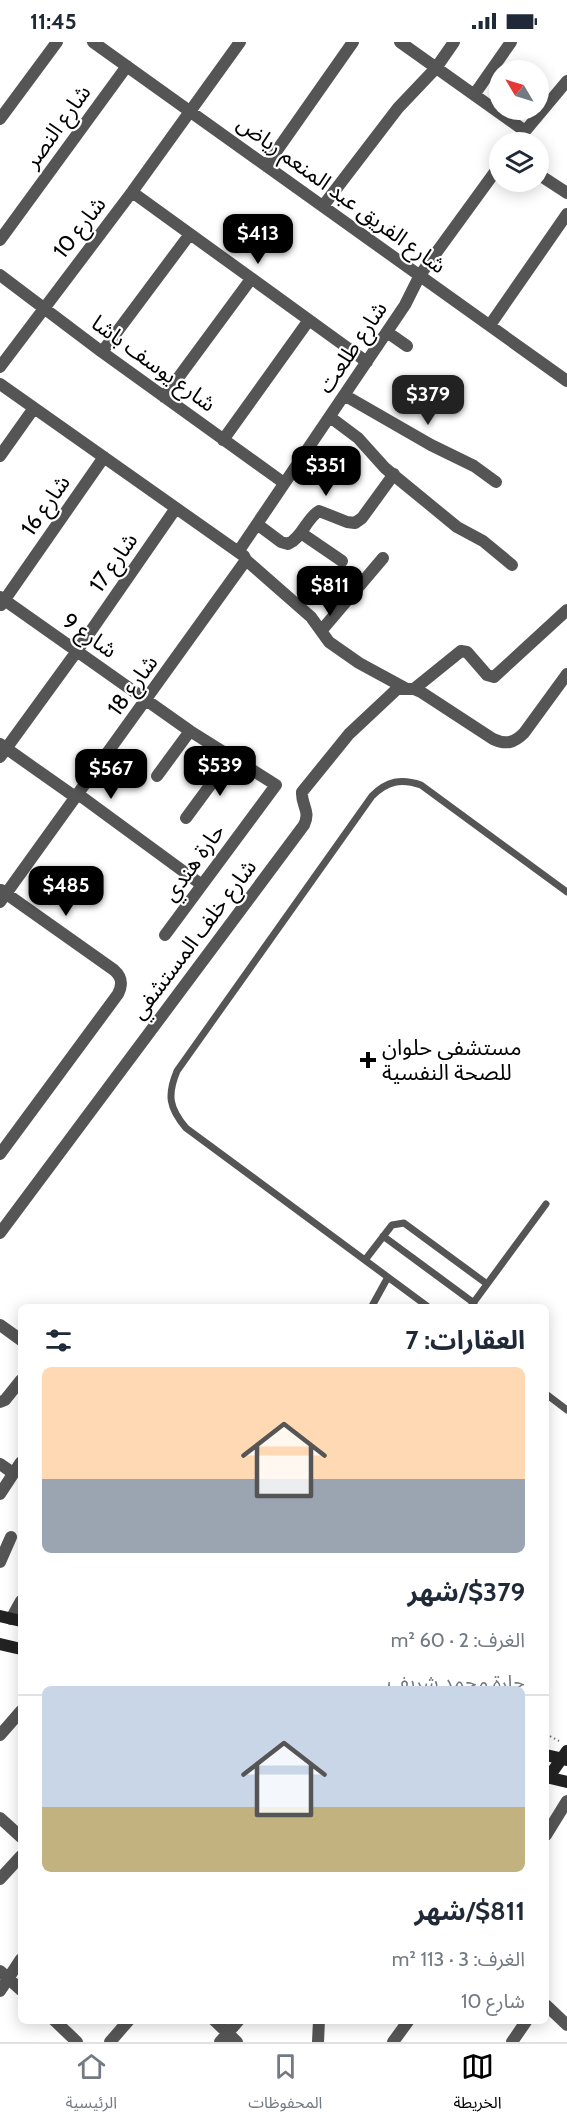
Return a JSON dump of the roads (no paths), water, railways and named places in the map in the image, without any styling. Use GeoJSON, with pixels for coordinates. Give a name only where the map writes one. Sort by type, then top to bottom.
{"type":"FeatureCollection","features":[{"type":"Feature","properties":{"kind":"main road"},"geometry":{"type":"LineString","coordinates":[[0,1644],[18,1648]]}},
{"type":"Feature","properties":{"kind":"main road"},"geometry":{"type":"LineString","coordinates":[[549,1755],[564,1753]]}},
{"type":"Feature","properties":{"kind":"main road"},"geometry":{"type":"LineString","coordinates":[[549,1775],[564,1753]]}},
{"type":"Feature","properties":{"kind":"main road"},"geometry":{"type":"LineString","coordinates":[[549,1778],[567,1782]]}},
{"type":"Feature","properties":{"kind":"street"},"geometry":{"type":"LineString","coordinates":[[0,119],[57,42]]}},
{"type":"Feature","properties":{"kind":"street","name":"شارع الفريق عبد المنعم رياض"},"geometry":{"type":"LineString","coordinates":[[93,42],[567,381]]}},
{"type":"Feature","properties":{"kind":"street","name":"شارع 10"},"geometry":{"type":"LineString","coordinates":[[0,367],[43,307],[132,192],[240,42]]}},
{"type":"Feature","properties":{"kind":"street"},"geometry":{"type":"LineString","coordinates":[[266,166],[353,42]]}},
{"type":"Feature","properties":{"kind":"street"},"geometry":{"type":"LineString","coordinates":[[400,42],[525,131],[567,81]]}},
{"type":"Feature","properties":{"kind":"street"},"geometry":{"type":"LineString","coordinates":[[323,206],[398,108],[436,68],[454,42]]}},
{"type":"Feature","properties":{"kind":"street"},"geometry":{"type":"LineString","coordinates":[[474,95],[511,42]]}},
{"type":"Feature","properties":{"kind":"street","name":"شارع النصر"},"geometry":{"type":"LineString","coordinates":[[0,240],[127,66]]}},
{"type":"Feature","properties":{"kind":"street","name":"شارع طلعت"},"geometry":{"type":"LineString","coordinates":[[242,556],[257,524],[405,305],[420,275],[489,180]]}},
{"type":"Feature","properties":{"kind":"street"},"geometry":{"type":"LineString","coordinates":[[549,181],[567,193]]}},
{"type":"Feature","properties":{"kind":"street"},"geometry":{"type":"LineString","coordinates":[[132,192],[367,362]]}},
{"type":"Feature","properties":{"kind":"street"},"geometry":{"type":"LineString","coordinates":[[490,325],[567,214]]}},
{"type":"Feature","properties":{"kind":"street"},"geometry":{"type":"LineString","coordinates":[[102,352],[190,234]]}},
{"type":"Feature","properties":{"kind":"street","name":"شارع يوسف باشا"},"geometry":{"type":"LineString","coordinates":[[0,275],[102,352],[284,483]]}},
{"type":"Feature","properties":{"kind":"street"},"geometry":{"type":"LineString","coordinates":[[164,397],[251,279]]}},
{"type":"Feature","properties":{"kind":"street"},"geometry":{"type":"LineString","coordinates":[[223,440],[309,320]]}},
{"type":"Feature","properties":{"kind":"street"},"geometry":{"type":"LineString","coordinates":[[387,332],[407,345]]}},
{"type":"Feature","properties":{"kind":"street"},"geometry":{"type":"LineString","coordinates":[[0,384],[242,556],[311,616],[321,632],[334,645],[359,663],[410,688],[501,743],[510,743],[524,733],[567,674]]}},
{"type":"Feature","properties":{"kind":"street"},"geometry":{"type":"LineString","coordinates":[[344,395],[431,445],[474,466],[496,482]]}},
{"type":"Feature","properties":{"kind":"street"},"geometry":{"type":"LineString","coordinates":[[0,456],[34,408]]}},
{"type":"Feature","properties":{"kind":"street"},"geometry":{"type":"LineString","coordinates":[[330,417],[358,438],[377,461],[457,527],[483,541],[512,565]]}},
{"type":"Feature","properties":{"kind":"street","name":"شارع 16"},"geometry":{"type":"LineString","coordinates":[[1,601],[104,457]]}},
{"type":"Feature","properties":{"kind":"street"},"geometry":{"type":"LineString","coordinates":[[257,524],[285,544],[292,543],[314,514],[319,511],[351,523],[359,521],[394,474]]}},
{"type":"Feature","properties":{"kind":"street","name":"شارع 17"},"geometry":{"type":"LineString","coordinates":[[2,750],[77,651],[176,508]]}},
{"type":"Feature","properties":{"kind":"street"},"geometry":{"type":"LineString","coordinates":[[300,533],[342,561]]}},
{"type":"Feature","properties":{"kind":"street","name":"شارع 18"},"geometry":{"type":"LineString","coordinates":[[2,895],[147,700],[242,556]]}},
{"type":"Feature","properties":{"kind":"street"},"geometry":{"type":"LineString","coordinates":[[321,632],[382,558]]}},
{"type":"Feature","properties":{"kind":"street","name":"شارع 9"},"geometry":{"type":"LineString","coordinates":[[1,601],[77,651],[190,731],[276,785]]}},
{"type":"Feature","properties":{"kind":"street","name":"شارع خلف المستشفي"},"geometry":{"type":"LineString","coordinates":[[0,1233],[304,825],[308,814],[302,798],[303,790],[364,719],[397,689],[410,688],[461,651],[467,652],[489,677],[494,677],[567,610]]}},
{"type":"Feature","properties":{"kind":"street"},"geometry":{"type":"LineString","coordinates":[[157,776],[190,731]]}},
{"type":"Feature","properties":{"kind":"street"},"geometry":{"type":"LineString","coordinates":[[2,750],[70,794],[77,795],[202,885]]}},
{"type":"Feature","properties":{"kind":"street"},"geometry":{"type":"LineString","coordinates":[[186,818],[231,757]]}},
{"type":"Feature","properties":{"kind":"street","name":"حارة هندي"},"geometry":{"type":"LineString","coordinates":[[165,935],[276,785]]}},
{"type":"Feature","properties":{"kind":"street"},"geometry":{"type":"LineString","coordinates":[[0,1154],[122,988],[122,981],[114,970],[2,895]]}},
{"type":"Feature","properties":{"kind":"street"},"geometry":{"type":"LineString","coordinates":[[0,1325],[18,1338]]}},
{"type":"Feature","properties":{"kind":"street"},"geometry":{"type":"LineString","coordinates":[[0,1402],[9,1396],[18,1384]]}},
{"type":"Feature","properties":{"kind":"street"},"geometry":{"type":"LineString","coordinates":[[0,1464],[13,1473]]}},
{"type":"Feature","properties":{"kind":"street"},"geometry":{"type":"LineString","coordinates":[[0,1494],[18,1466]]}},
{"type":"Feature","properties":{"kind":"street"},"geometry":{"type":"LineString","coordinates":[[1,1555],[10,1537]]}},
{"type":"Feature","properties":{"kind":"street"},"geometry":{"type":"LineString","coordinates":[[0,1735],[18,1714]]}},
{"type":"Feature","properties":{"kind":"street"},"geometry":{"type":"LineString","coordinates":[[549,1829],[567,1801]]}},
{"type":"Feature","properties":{"kind":"street"},"geometry":{"type":"LineString","coordinates":[[0,1818],[18,1834]]}},
{"type":"Feature","properties":{"kind":"street"},"geometry":{"type":"LineString","coordinates":[[0,1879],[18,1859]]}},
{"type":"Feature","properties":{"kind":"street"},"geometry":{"type":"LineString","coordinates":[[0,1991],[4,1975],[18,1962]]}},
{"type":"Feature","properties":{"kind":"street"},"geometry":{"type":"LineString","coordinates":[[4,1975],[18,1987]]}},
{"type":"Feature","properties":{"kind":"street"},"geometry":{"type":"LineString","coordinates":[[549,2008],[567,2025]]}},
{"type":"Feature","properties":{"kind":"street"},"geometry":{"type":"LineString","coordinates":[[58,2024],[77,2042]]}},
{"type":"Feature","properties":{"kind":"street"},"geometry":{"type":"LineString","coordinates":[[110,2042],[126,2024]]}},
{"type":"Feature","properties":{"kind":"street"},"geometry":{"type":"LineString","coordinates":[[217,2024],[228,2039],[237,2024]]}},
{"type":"Feature","properties":{"kind":"street"},"geometry":{"type":"LineString","coordinates":[[318,2042],[319,2024]]}},
{"type":"Feature","properties":{"kind":"street"},"geometry":{"type":"LineString","coordinates":[[393,2042],[406,2024]]}},
{"type":"Feature","properties":{"kind":"street"},"geometry":{"type":"LineString","coordinates":[[512,2042],[524,2024]]}},
{"type":"Feature","properties":{"kind":"lane"},"geometry":{"type":"LineString","coordinates":[[425,1304],[186,1128],[176,1116],[170,1101],[171,1085],[177,1071],[372,796],[382,787],[394,781],[408,781],[421,785],[567,892]]}},
{"type":"Feature","properties":{"kind":"lane"},"geometry":{"type":"LineString","coordinates":[[473,1304],[546,1204]]}},
{"type":"Feature","properties":{"kind":"lane"},"geometry":{"type":"LineString","coordinates":[[365,1260],[392,1225],[397,1222],[404,1223],[488,1284]]}},
{"type":"Feature","properties":{"kind":"lane"},"geometry":{"type":"LineString","coordinates":[[383,1236],[471,1304]]}},
{"type":"Feature","properties":{"kind":"lane"},"geometry":{"type":"LineString","coordinates":[[373,1304],[388,1277]]}},
{"type":"Feature","properties":{"kind":"lane"},"geometry":{"type":"LineString","coordinates":[[549,1396],[567,1410]]}},
{"type":"Feature","properties":{"kind":"place","name":"مستشفي حلوان للصحة النفسية"},"geometry":{"type":"Point","coordinates":[368,1060]}}]}
